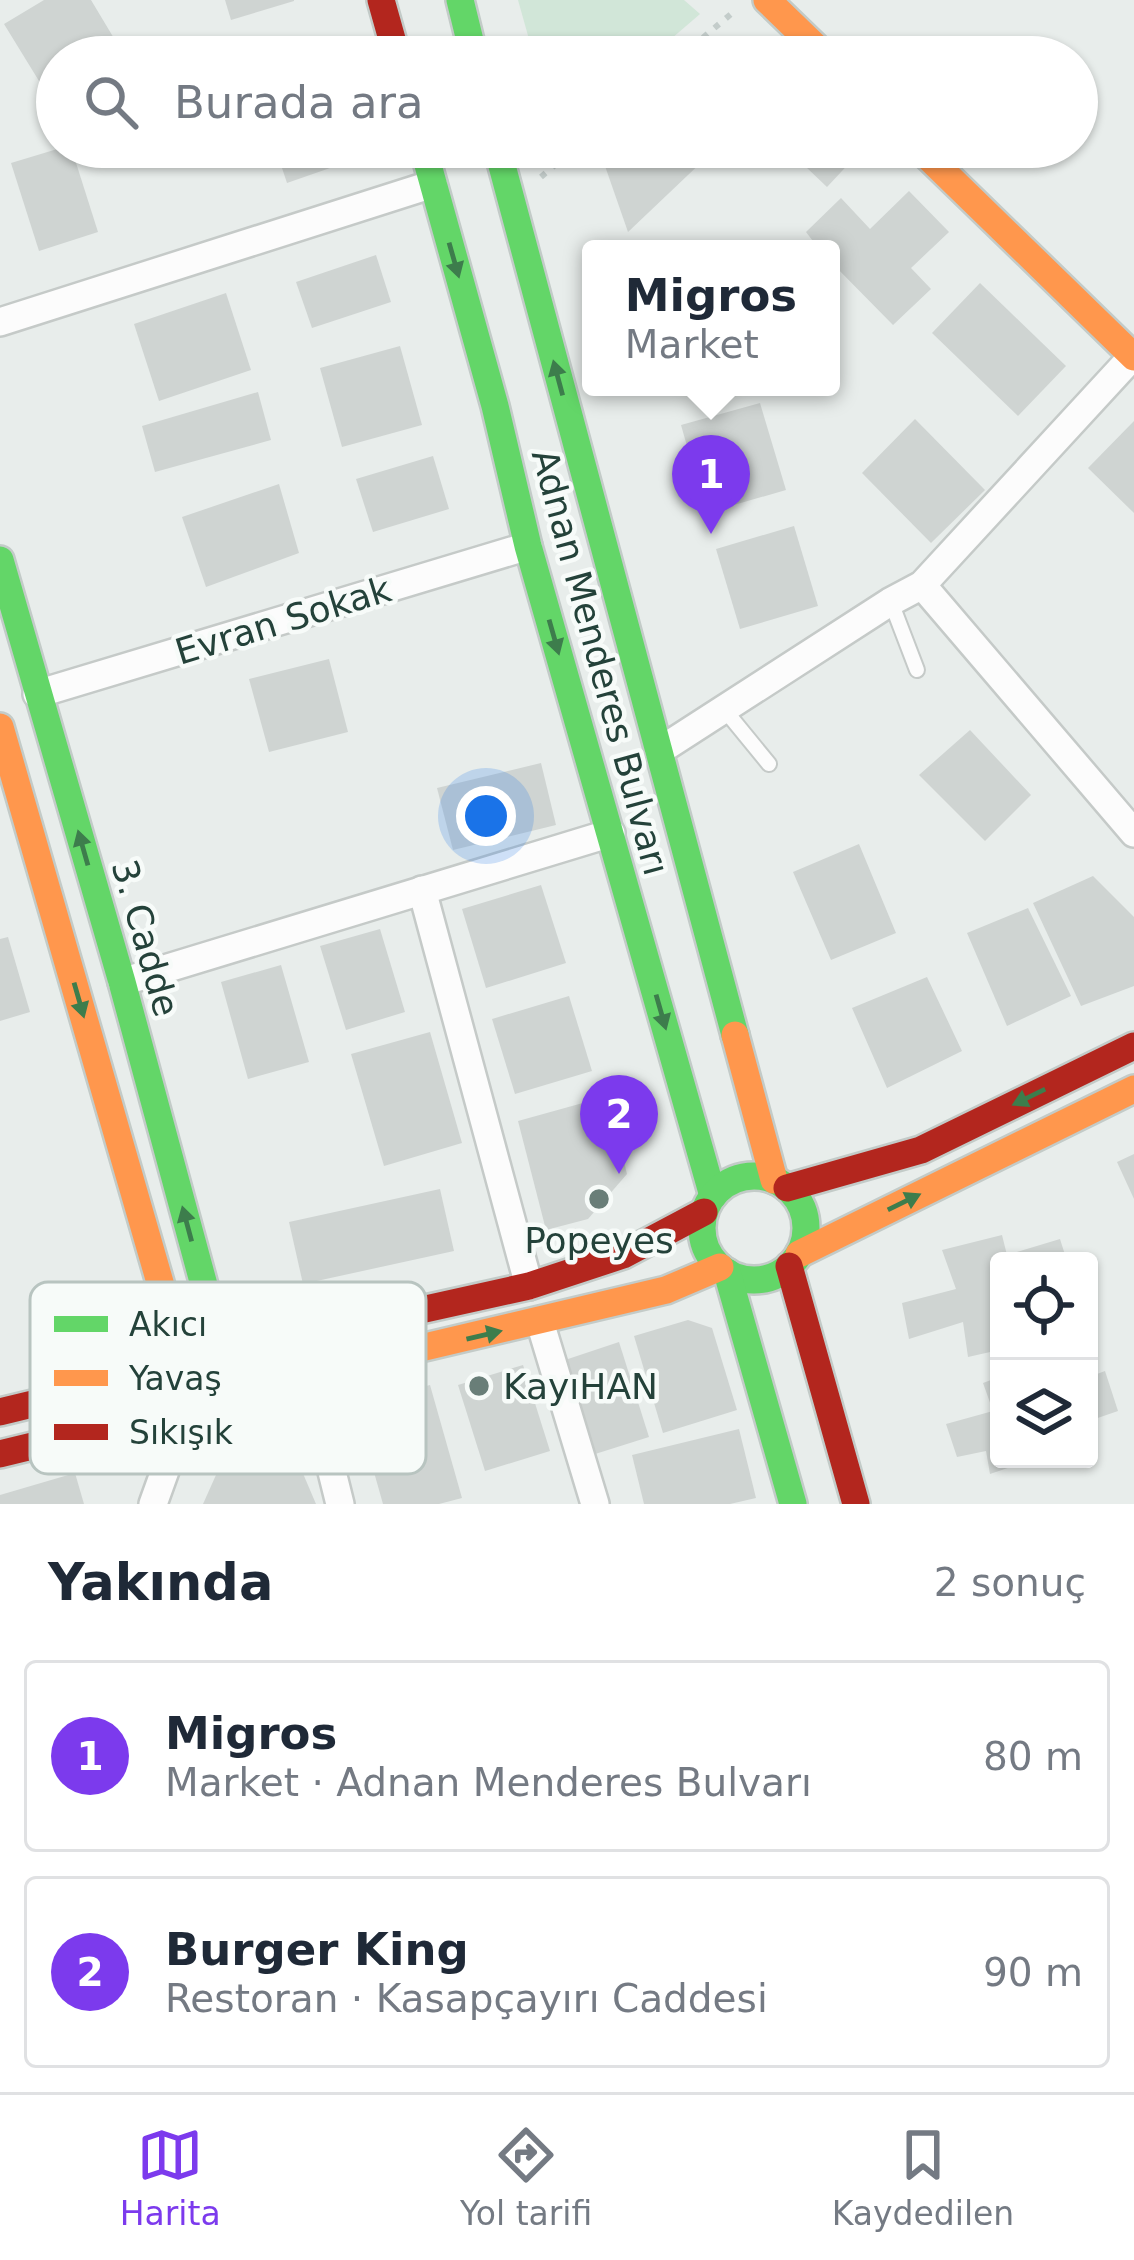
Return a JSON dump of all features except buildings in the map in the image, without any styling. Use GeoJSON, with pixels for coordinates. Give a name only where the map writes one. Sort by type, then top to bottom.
{"type":"FeatureCollection","features":[{"type":"Feature","properties":{"kind":"main road"},"geometry":{"type":"LineString","coordinates":[[381,0],[391,36]]}},
{"type":"Feature","properties":{"kind":"main road"},"geometry":{"type":"LineString","coordinates":[[460,0],[469,36]]}},
{"type":"Feature","properties":{"kind":"main road"},"geometry":{"type":"LineString","coordinates":[[767,0],[804,36]]}},
{"type":"Feature","properties":{"kind":"main road","name":"Adnan Menderes Bulvarı"},"geometry":{"type":"LineString","coordinates":[[429,168],[709,1204]]}},
{"type":"Feature","properties":{"kind":"main road","name":"Adnan Menderes Bulvarı"},"geometry":{"type":"LineString","coordinates":[[503,168],[781,1184]]}},
{"type":"Feature","properties":{"kind":"main road"},"geometry":{"type":"LineString","coordinates":[[940,168],[1134,356]]}},
{"type":"Feature","properties":{"kind":"main road","name":"3. Cadde"},"geometry":{"type":"LineString","coordinates":[[0,560],[209,1282]]}},
{"type":"Feature","properties":{"kind":"main road"},"geometry":{"type":"LineString","coordinates":[[0,727],[160,1282]]}},
{"type":"Feature","properties":{"kind":"main road"},"geometry":{"type":"LineString","coordinates":[[426,1306],[529,1286],[623,1255],[709,1204],[741,1178],[781,1184],[921,1150],[1134,1046]]}},
{"type":"Feature","properties":{"kind":"main road"},"geometry":{"type":"LineString","coordinates":[[426,1348],[666,1290],[723,1270],[760,1280],[1134,1089]]}},
{"type":"Feature","properties":{"kind":"main road"},"geometry":{"type":"LineString","coordinates":[[781,1184],[803,1212],[806,1226],[794,1260],[856,1504]]}},
{"type":"Feature","properties":{"kind":"main road"},"geometry":{"type":"LineString","coordinates":[[709,1204],[704,1242],[723,1270],[793,1504]]}},
{"type":"Feature","properties":{"kind":"main road"},"geometry":{"type":"LineString","coordinates":[[0,1412],[30,1405]]}},
{"type":"Feature","properties":{"kind":"main road"},"geometry":{"type":"LineString","coordinates":[[0,1454],[30,1448]]}},
{"type":"Feature","properties":{"kind":"street"},"geometry":{"type":"LineString","coordinates":[[0,322],[433,184]]}},
{"type":"Feature","properties":{"kind":"street"},"geometry":{"type":"LineString","coordinates":[[659,751],[922,585],[1134,356]]}},
{"type":"Feature","properties":{"kind":"street","name":"Evran Sokak"},"geometry":{"type":"LineString","coordinates":[[38,694],[528,547]]}},
{"type":"Feature","properties":{"kind":"street"},"geometry":{"type":"LineString","coordinates":[[922,585],[1134,833]]}},
{"type":"Feature","properties":{"kind":"street"},"geometry":{"type":"LineString","coordinates":[[122,982],[610,833]]}},
{"type":"Feature","properties":{"kind":"street"},"geometry":{"type":"LineString","coordinates":[[422,890],[529,1286]]}},
{"type":"Feature","properties":{"kind":"street"},"geometry":{"type":"LineString","coordinates":[[540,1322],[595,1504]]}},
{"type":"Feature","properties":{"kind":"street"},"geometry":{"type":"LineString","coordinates":[[153,1504],[159,1474]]}},
{"type":"Feature","properties":{"kind":"street"},"geometry":{"type":"LineString","coordinates":[[333,1474],[340,1504]]}},
{"type":"Feature","properties":{"kind":"lane"},"geometry":{"type":"LineString","coordinates":[[890,602],[917,670]]}},
{"type":"Feature","properties":{"kind":"lane"},"geometry":{"type":"LineString","coordinates":[[724,709],[769,764]]}},
{"type":"Feature","properties":{"kind":"path"},"geometry":{"type":"LineString","coordinates":[[705,36],[747,0]]}},
{"type":"Feature","properties":{"kind":"green space"},"geometry":{"type":"Polygon","coordinates":[[[518,0],[684,0],[700,14],[674,36],[528,36],[518,0]]]}},
{"type":"Feature","properties":{"kind":"traffic: fast"},"geometry":{"type":"LineString","coordinates":[[460,0],[469,36]]}},
{"type":"Feature","properties":{"kind":"traffic: fast"},"geometry":{"type":"LineString","coordinates":[[429,168],[495,406],[528,546],[713,1196]]}},
{"type":"Feature","properties":{"kind":"traffic: fast"},"geometry":{"type":"LineString","coordinates":[[503,168],[735,1035]]}},
{"type":"Feature","properties":{"kind":"traffic: fast"},"geometry":{"type":"LineString","coordinates":[[0,560],[203,1282]]}},
{"type":"Feature","properties":{"kind":"traffic: fast"},"geometry":{"type":"LineString","coordinates":[[754,1176],[774,1180],[797,1199],[806,1228],[802,1248],[783,1271],[754,1280],[734,1276],[711,1257],[702,1228],[706,1208],[725,1185],[754,1176]]}},
{"type":"Feature","properties":{"kind":"traffic: fast"},"geometry":{"type":"LineString","coordinates":[[727,1272],[793,1504]]}},
{"type":"Feature","properties":{"kind":"traffic: slow"},"geometry":{"type":"LineString","coordinates":[[767,0],[804,36]]}},
{"type":"Feature","properties":{"kind":"traffic: slow"},"geometry":{"type":"LineString","coordinates":[[940,168],[1134,357]]}},
{"type":"Feature","properties":{"kind":"traffic: slow"},"geometry":{"type":"LineString","coordinates":[[0,727],[160,1282]]}},
{"type":"Feature","properties":{"kind":"traffic: slow"},"geometry":{"type":"LineString","coordinates":[[735,1035],[774,1180]]}},
{"type":"Feature","properties":{"kind":"traffic: slow"},"geometry":{"type":"LineString","coordinates":[[799,1254],[1134,1089]]}},
{"type":"Feature","properties":{"kind":"traffic: slow"},"geometry":{"type":"LineString","coordinates":[[426,1347],[666,1290],[720,1267]]}},
{"type":"Feature","properties":{"kind":"traffic: jam"},"geometry":{"type":"LineString","coordinates":[[381,0],[391,36]]}},
{"type":"Feature","properties":{"kind":"traffic: jam"},"geometry":{"type":"LineString","coordinates":[[787,1188],[921,1150],[1134,1046]]}},
{"type":"Feature","properties":{"kind":"traffic: jam"},"geometry":{"type":"LineString","coordinates":[[426,1309],[529,1286],[623,1255],[704,1212]]}},
{"type":"Feature","properties":{"kind":"traffic: jam"},"geometry":{"type":"LineString","coordinates":[[789,1266],[856,1504]]}},
{"type":"Feature","properties":{"kind":"traffic: jam"},"geometry":{"type":"LineString","coordinates":[[0,1412],[30,1405]]}},
{"type":"Feature","properties":{"kind":"traffic: jam"},"geometry":{"type":"LineString","coordinates":[[0,1454],[30,1447]]}},
{"type":"Feature","properties":{"kind":"place","name":"Migros"},"geometry":{"type":"Point","coordinates":[711,534]}},
{"type":"Feature","properties":{"kind":"place","name":"Burger King"},"geometry":{"type":"Point","coordinates":[619,1174]}},
{"type":"Feature","properties":{"kind":"place","name":"Popeyes"},"geometry":{"type":"Point","coordinates":[599,1199]}},
{"type":"Feature","properties":{"kind":"place","name":"KayıHAN"},"geometry":{"type":"Point","coordinates":[479,1386]}}]}
